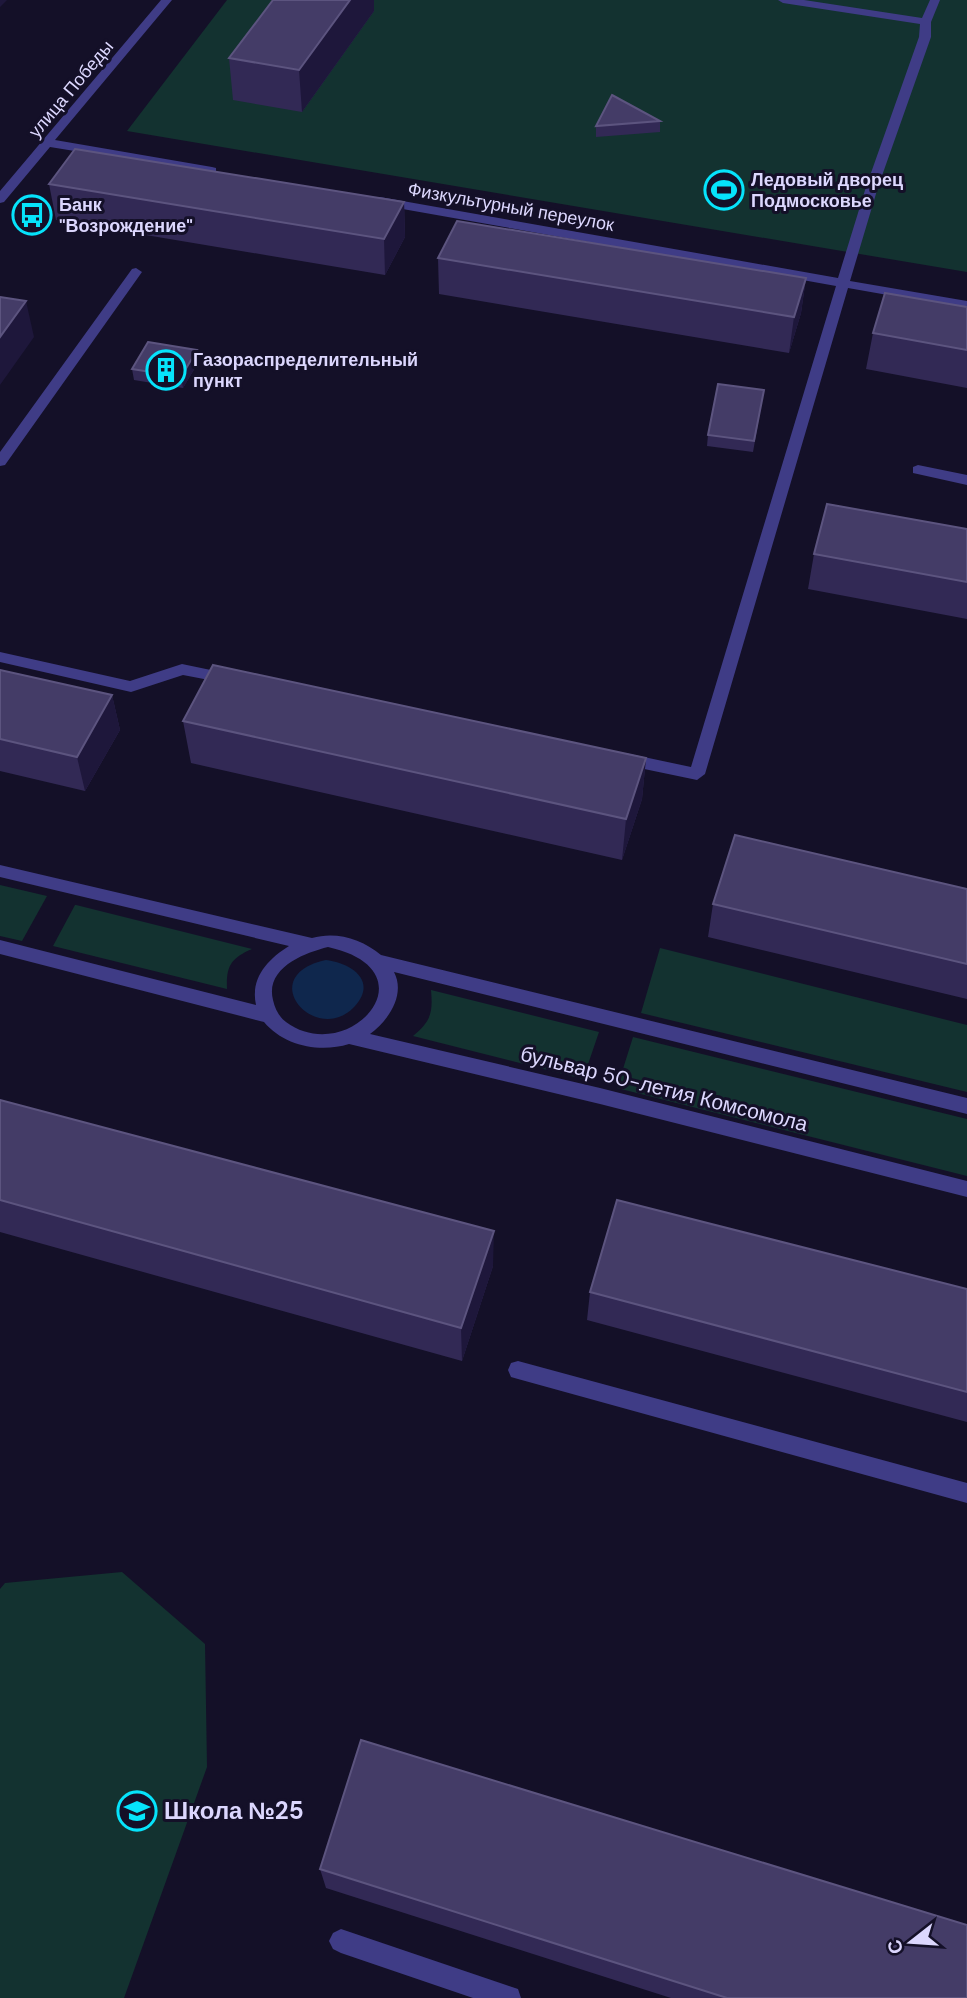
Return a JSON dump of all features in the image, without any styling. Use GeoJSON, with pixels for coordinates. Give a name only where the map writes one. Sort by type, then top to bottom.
{"type":"FeatureCollection","features":[{"type":"Feature","properties":{"kind":"street","name":"улица Победы"},"geometry":{"type":"LineString","coordinates":[[0,199],[50,143],[167,0]]}},
{"type":"Feature","properties":{"kind":"street"},"geometry":{"type":"LineString","coordinates":[[783,0],[926,22]]}},
{"type":"Feature","properties":{"kind":"street"},"geometry":{"type":"LineString","coordinates":[[615,757],[697,774],[873,187],[925,37],[926,22],[935,0]]}},
{"type":"Feature","properties":{"kind":"street"},"geometry":{"type":"LineString","coordinates":[[50,143],[228,174]]}},
{"type":"Feature","properties":{"kind":"street","name":"Физкультурный переулок"},"geometry":{"type":"LineString","coordinates":[[365,198],[967,304]]}},
{"type":"Feature","properties":{"kind":"street"},"geometry":{"type":"LineString","coordinates":[[0,462],[136,272]]}},
{"type":"Feature","properties":{"kind":"street"},"geometry":{"type":"LineString","coordinates":[[918,470],[967,480]]}},
{"type":"Feature","properties":{"kind":"street"},"geometry":{"type":"LineString","coordinates":[[0,657],[131,687],[182,669],[247,682]]}},
{"type":"Feature","properties":{"kind":"street"},"geometry":{"type":"LineString","coordinates":[[0,871],[307,943]]}},
{"type":"Feature","properties":{"kind":"street"},"geometry":{"type":"LineString","coordinates":[[270,1016],[264,1003],[263,988],[268,973],[290,950],[307,943],[328,940],[348,943],[366,951],[380,962],[967,1107]]}},
{"type":"Feature","properties":{"kind":"street","name":"бульвар 50-летия Комсомола"},"geometry":{"type":"LineString","coordinates":[[0,947],[270,1016],[292,1036],[313,1041],[350,1037],[368,1027],[382,1012],[388,995],[388,978],[380,962]]}},
{"type":"Feature","properties":{"kind":"street","name":"бульвар 50-летия Комсомола"},"geometry":{"type":"LineString","coordinates":[[350,1037],[967,1189]]}},
{"type":"Feature","properties":{"kind":"street"},"geometry":{"type":"LineString","coordinates":[[518,1370],[967,1493]]}},
{"type":"Feature","properties":{"kind":"street"},"geometry":{"type":"LineString","coordinates":[[341,1941],[509,1998]]}},
{"type":"Feature","properties":{"kind":"green space","name":"Ледовый дворец Подмосковье"},"geometry":{"type":"Polygon","coordinates":[[[227,0],[967,0],[967,272],[127,131],[227,0]]]}},
{"type":"Feature","properties":{"kind":"green space"},"geometry":{"type":"Polygon","coordinates":[[[0,885],[47,896],[22,941],[0,936],[0,885]]]}},
{"type":"Feature","properties":{"kind":"green space"},"geometry":{"type":"Polygon","coordinates":[[[75,905],[252,949],[231,964],[227,989],[53,946],[75,905]]]}},
{"type":"Feature","properties":{"kind":"green space"},"geometry":{"type":"Polygon","coordinates":[[[660,948],[967,1025],[967,1092],[641,1013],[660,948]]]}},
{"type":"Feature","properties":{"kind":"green space"},"geometry":{"type":"Polygon","coordinates":[[[431,990],[599,1032],[583,1079],[413,1036],[430,1016],[431,990]]]}},
{"type":"Feature","properties":{"kind":"green space"},"geometry":{"type":"Polygon","coordinates":[[[633,1037],[967,1119],[967,1176],[617,1088],[633,1037]]]}},
{"type":"Feature","properties":{"kind":"green space","name":"Школа №25"},"geometry":{"type":"Polygon","coordinates":[[[122,1572],[205,1644],[207,1767],[124,1998],[0,1998],[0,1589],[5,1583],[122,1572]]]}},
{"type":"Feature","properties":{"kind":"water"},"geometry":{"type":"Polygon","coordinates":[[[326,960],[352,969],[358,974],[364,988],[355,1006],[340,1017],[324,1019],[310,1014],[298,1005],[293,993],[294,980],[304,968],[326,960]]]}},
{"type":"Feature","properties":{"kind":"building"},"geometry":{"type":"Polygon","coordinates":[[[273,0],[350,0],[299,70],[229,58],[273,0]]]}},
{"type":"Feature","properties":{"kind":"building"},"geometry":{"type":"Polygon","coordinates":[[[612,95],[660,121],[596,126],[612,95]]]}},
{"type":"Feature","properties":{"kind":"building"},"geometry":{"type":"Polygon","coordinates":[[[75,149],[404,202],[384,239],[49,184],[75,149]]]}},
{"type":"Feature","properties":{"kind":"building"},"geometry":{"type":"Polygon","coordinates":[[[457,221],[806,278],[794,317],[438,258],[457,221]]]}},
{"type":"Feature","properties":{"kind":"building"},"geometry":{"type":"Polygon","coordinates":[[[885,293],[967,307],[967,350],[873,333],[885,293]]]}},
{"type":"Feature","properties":{"kind":"building"},"geometry":{"type":"Polygon","coordinates":[[[0,297],[26,301],[0,337],[0,297]]]}},
{"type":"Feature","properties":{"kind":"building"},"geometry":{"type":"Polygon","coordinates":[[[148,342],[197,350],[181,377],[132,369],[148,342]]]}},
{"type":"Feature","properties":{"kind":"building"},"geometry":{"type":"Polygon","coordinates":[[[718,384],[764,390],[754,441],[708,435],[718,384]]]}},
{"type":"Feature","properties":{"kind":"building"},"geometry":{"type":"Polygon","coordinates":[[[827,504],[967,529],[967,582],[814,554],[827,504]]]}},
{"type":"Feature","properties":{"kind":"building"},"geometry":{"type":"Polygon","coordinates":[[[213,665],[646,758],[626,819],[183,721],[213,665]]]}},
{"type":"Feature","properties":{"kind":"building"},"geometry":{"type":"Polygon","coordinates":[[[0,670],[112,695],[77,757],[0,739],[0,670]]]}},
{"type":"Feature","properties":{"kind":"building"},"geometry":{"type":"Polygon","coordinates":[[[735,835],[967,889],[967,964],[713,904],[735,835]]]}},
{"type":"Feature","properties":{"kind":"building"},"geometry":{"type":"Polygon","coordinates":[[[0,1100],[494,1231],[461,1328],[0,1200],[0,1100]]]}},
{"type":"Feature","properties":{"kind":"building"},"geometry":{"type":"Polygon","coordinates":[[[617,1200],[967,1289],[967,1392],[590,1292],[617,1200]]]}},
{"type":"Feature","properties":{"kind":"building"},"geometry":{"type":"Polygon","coordinates":[[[361,1740],[967,1925],[967,1998],[727,1998],[320,1869],[361,1740]]]}},
{"type":"Feature","properties":{"kind":"place","name":"Ледовый дворец Подмосковье"},"geometry":{"type":"Point","coordinates":[724,190]}},
{"type":"Feature","properties":{"kind":"place","name":"Банк \"Возрождение\""},"geometry":{"type":"Point","coordinates":[32,215]}},
{"type":"Feature","properties":{"kind":"place","name":"Газораспределительный пункт"},"geometry":{"type":"Point","coordinates":[166,370]}},
{"type":"Feature","properties":{"kind":"place","name":"Школа №25"},"geometry":{"type":"Point","coordinates":[137,1811]}}]}
